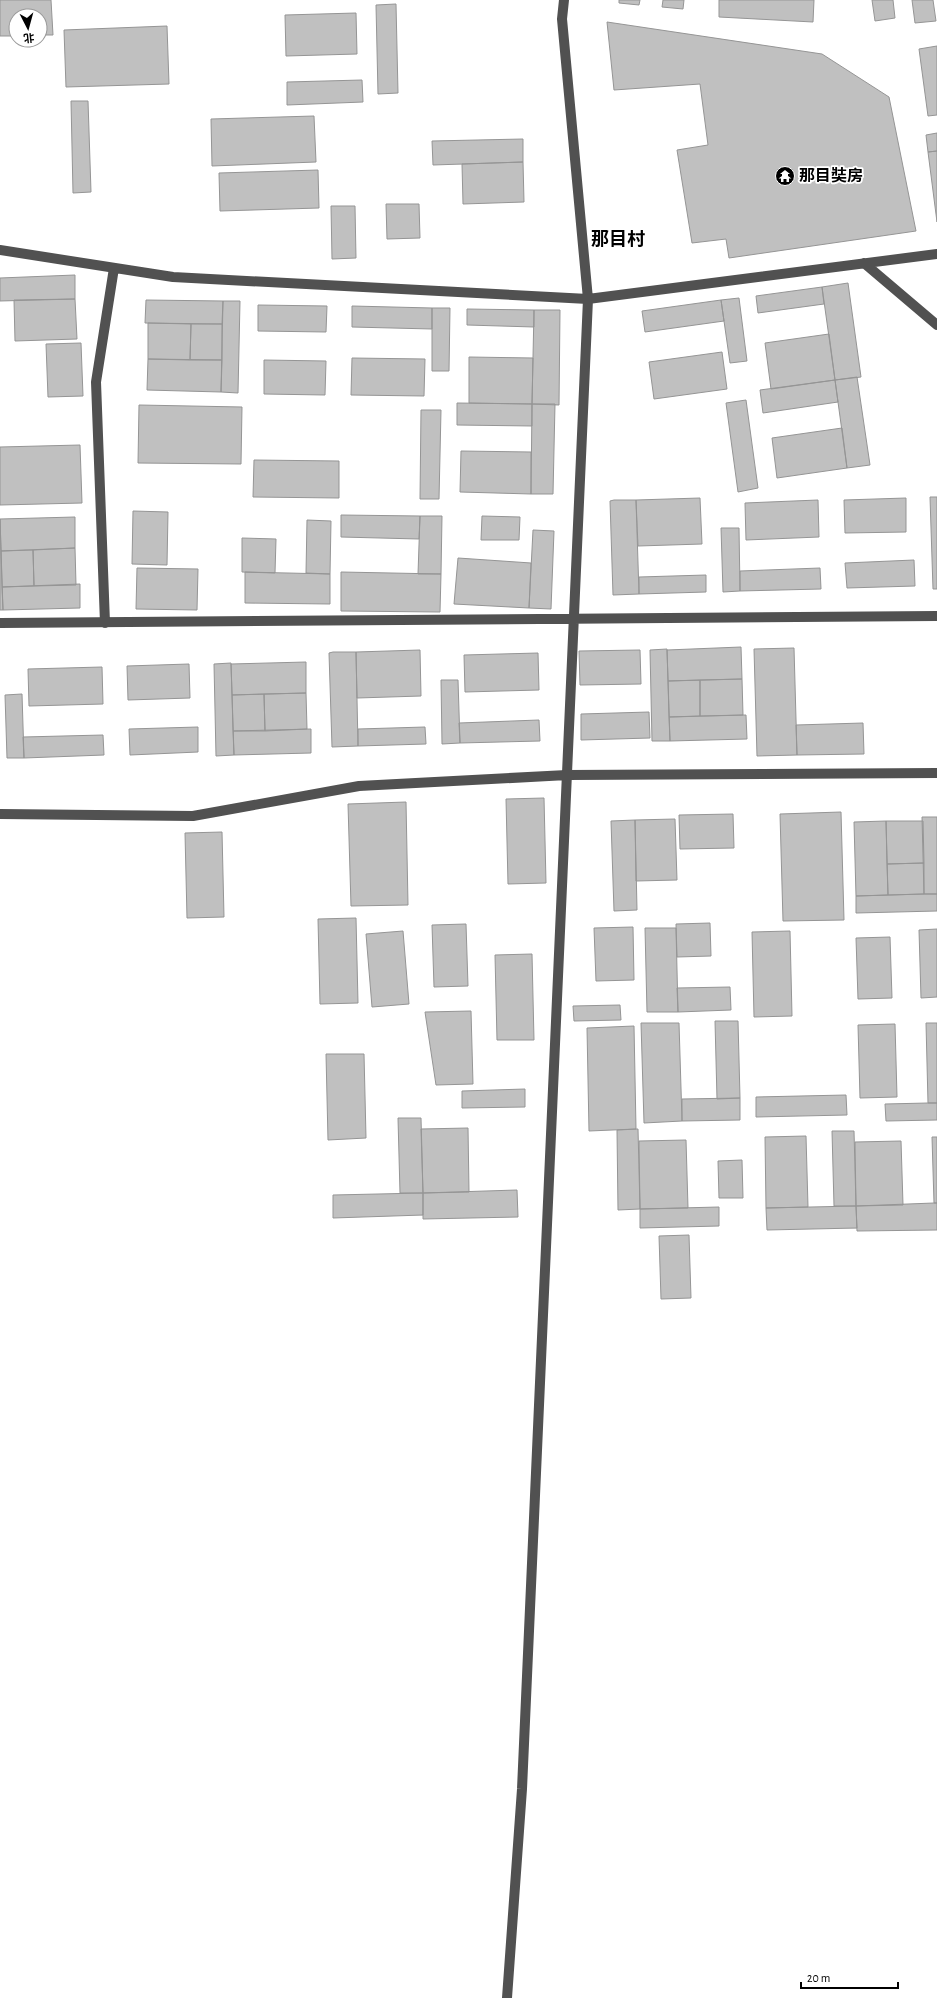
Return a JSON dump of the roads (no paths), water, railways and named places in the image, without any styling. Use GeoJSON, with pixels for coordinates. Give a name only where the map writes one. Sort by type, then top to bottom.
{"type":"FeatureCollection","features":[{"type":"Feature","properties":{"kind":"street"},"geometry":{"type":"LineString","coordinates":[[507,1998],[522,1773],[588,299],[562,19],[564,0]]}},
{"type":"Feature","properties":{"kind":"street"},"geometry":{"type":"LineString","coordinates":[[0,250],[173,277],[588,299],[937,254]]}},
{"type":"Feature","properties":{"kind":"street"},"geometry":{"type":"LineString","coordinates":[[864,263],[937,325]]}},
{"type":"Feature","properties":{"kind":"street"},"geometry":{"type":"LineString","coordinates":[[106,623],[96,382],[114,268]]}},
{"type":"Feature","properties":{"kind":"street"},"geometry":{"type":"LineString","coordinates":[[0,624],[937,616]]}},
{"type":"Feature","properties":{"kind":"street"},"geometry":{"type":"LineString","coordinates":[[0,814],[193,816],[358,786],[567,775],[937,773]]}},
{"type":"Feature","properties":{"kind":"place","name":"那目奘房"},"geometry":{"type":"Point","coordinates":[785,176]}},
{"type":"Feature","properties":{"kind":"district","name":"那目村"},"geometry":{"type":"Point","coordinates":[618,240]}}]}
